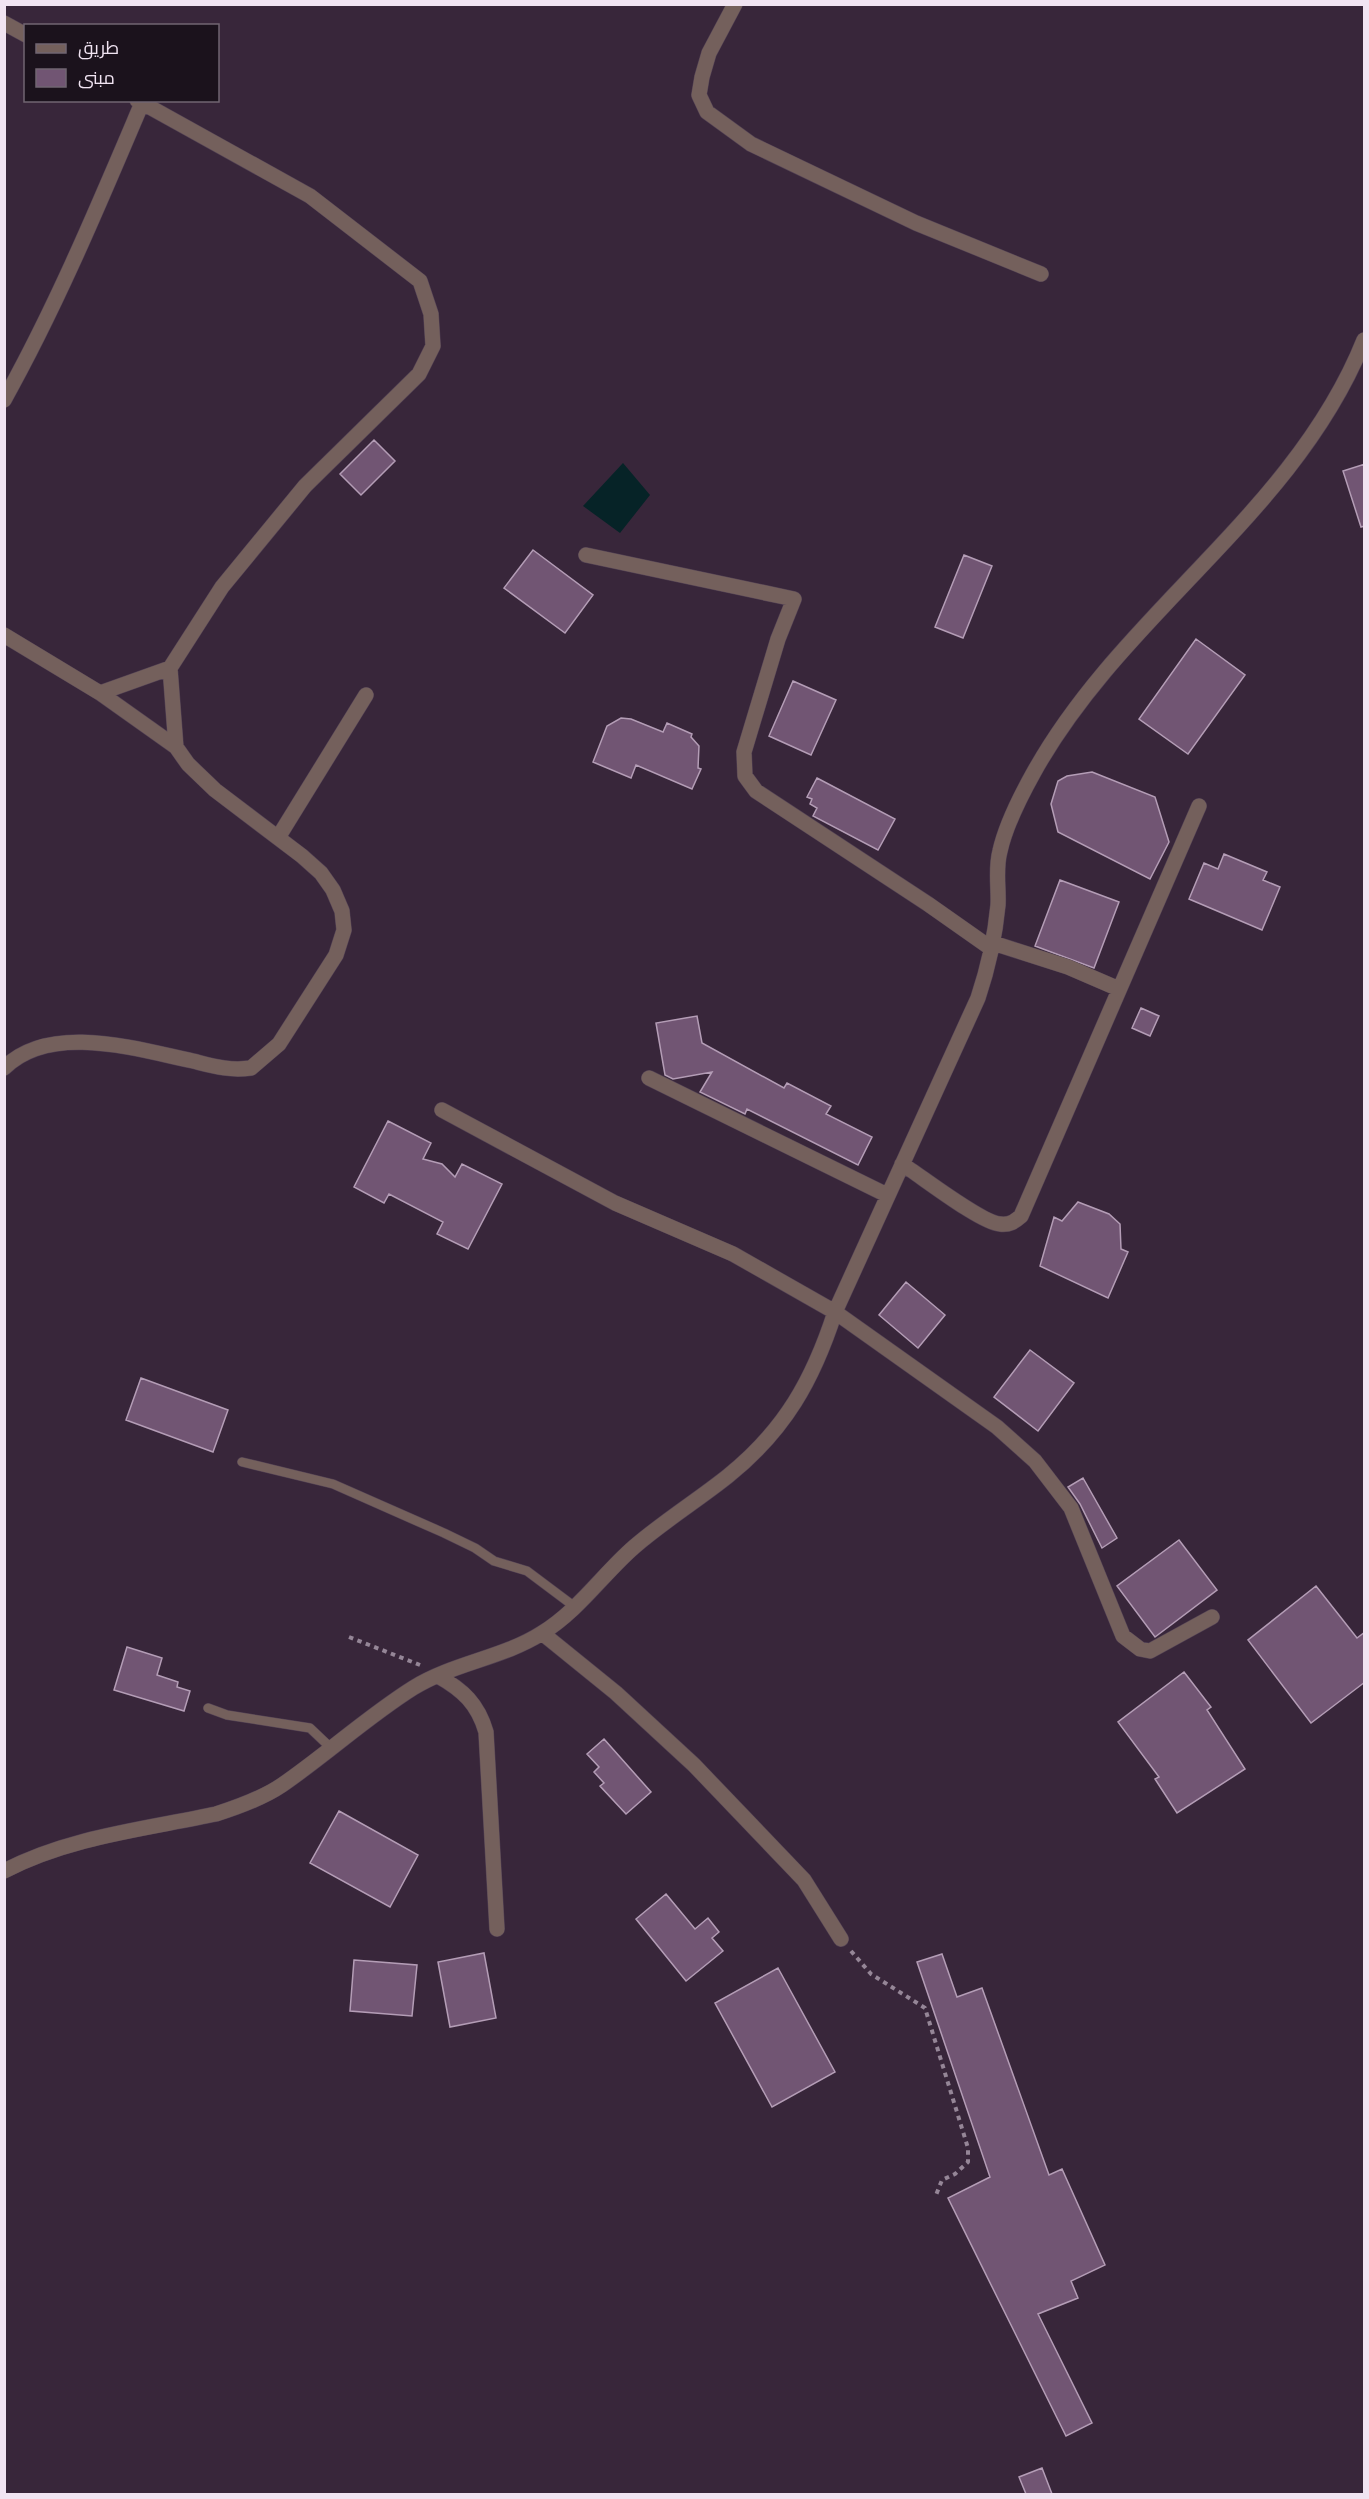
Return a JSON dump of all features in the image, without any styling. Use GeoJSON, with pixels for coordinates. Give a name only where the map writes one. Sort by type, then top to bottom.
{"type":"FeatureCollection","features":[{"type":"Feature","properties":{"kind":"street"},"geometry":{"type":"LineString","coordinates":[[735,4],[709,53],[702,77],[699,95],[707,112],[751,144],[916,223],[1041,274]]}},
{"type":"Feature","properties":{"kind":"street"},"geometry":{"type":"LineString","coordinates":[[4,23],[24,34]]}},
{"type":"Feature","properties":{"kind":"street"},"geometry":{"type":"LineString","coordinates":[[4,400],[25,364],[92,221],[139,102],[310,196],[420,281],[431,314],[434,346],[419,374],[305,486],[222,587],[170,668],[176,747]]}},
{"type":"Feature","properties":{"kind":"street"},"geometry":{"type":"LineString","coordinates":[[4,1871],[44,1853],[100,1837],[235,1808],[282,1785],[330,1747],[407,1692],[438,1676],[520,1645],[542,1633],[575,1607],[634,1547],[743,1462],[790,1414],[820,1357],[835,1312],[978,998],[992,946],[999,853],[1010,821],[1035,771],[1084,697],[1113,660],[1208,561],[1287,470],[1321,424],[1351,374],[1365,340]]}},
{"type":"Feature","properties":{"kind":"street"},"geometry":{"type":"LineString","coordinates":[[586,555],[794,599],[756,707],[744,752],[744,776],[756,791],[992,946],[1068,967],[1119,989]]}},
{"type":"Feature","properties":{"kind":"street"},"geometry":{"type":"LineString","coordinates":[[4,635],[100,693],[176,747],[188,764],[215,790],[279,836],[321,873],[342,911],[344,930],[336,955],[302,1011],[279,1044],[251,1068],[220,1069],[160,1054],[81,1041],[36,1046],[4,1068]]}},
{"type":"Feature","properties":{"kind":"street"},"geometry":{"type":"LineString","coordinates":[[100,693],[170,668]]}},
{"type":"Feature","properties":{"kind":"street"},"geometry":{"type":"LineString","coordinates":[[279,836],[366,695]]}},
{"type":"Feature","properties":{"kind":"street"},"geometry":{"type":"LineString","coordinates":[[902,1164],[988,1220],[999,1224],[1013,1223],[1021,1216],[1199,806]]}},
{"type":"Feature","properties":{"kind":"street"},"geometry":{"type":"LineString","coordinates":[[649,1078],[887,1195]]}},
{"type":"Feature","properties":{"kind":"street"},"geometry":{"type":"LineString","coordinates":[[442,1110],[615,1203],[733,1254],[835,1312],[932,1378],[997,1427],[1035,1461],[1071,1508],[1093,1557],[1114,1618],[1130,1643],[1140,1649],[1150,1651],[1212,1617]]}},
{"type":"Feature","properties":{"kind":"street"},"geometry":{"type":"LineString","coordinates":[[542,1633],[616,1693],[694,1765],[804,1880],[841,1939]]}},
{"type":"Feature","properties":{"kind":"street"},"geometry":{"type":"LineString","coordinates":[[438,1676],[456,1686],[470,1699],[480,1712],[486,1732],[497,1929]]}},
{"type":"Feature","properties":{"kind":"lane"},"geometry":{"type":"LineString","coordinates":[[242,1462],[333,1484],[444,1533],[494,1561],[527,1571],[575,1607]]}},
{"type":"Feature","properties":{"kind":"lane"},"geometry":{"type":"LineString","coordinates":[[208,1708],[227,1715],[310,1728],[330,1747]]}},
{"type":"Feature","properties":{"kind":"path"},"geometry":{"type":"LineString","coordinates":[[349,1637],[413,1660],[438,1676]]}},
{"type":"Feature","properties":{"kind":"path"},"geometry":{"type":"LineString","coordinates":[[841,1939],[872,1974],[925,2008],[968,2148],[968,2162],[955,2174],[942,2180],[936,2195]]}},
{"type":"Feature","properties":{"kind":"shaded area"},"geometry":{"type":"Polygon","coordinates":[[[623,463],[650,495],[620,533],[583,506],[623,463]]]}},
{"type":"Feature","properties":{"kind":"building"},"geometry":{"type":"Polygon","coordinates":[[[374,440],[395,461],[361,495],[340,474],[374,440]]]}},
{"type":"Feature","properties":{"kind":"building"},"geometry":{"type":"Polygon","coordinates":[[[1365,464],[1365,526],[1361,527],[1343,471],[1365,464]]]}},
{"type":"Feature","properties":{"kind":"building"},"geometry":{"type":"Polygon","coordinates":[[[533,550],[593,595],[565,633],[504,588],[533,550]]]}},
{"type":"Feature","properties":{"kind":"building"},"geometry":{"type":"Polygon","coordinates":[[[964,555],[992,566],[963,638],[935,627],[964,555]]]}},
{"type":"Feature","properties":{"kind":"building"},"geometry":{"type":"Polygon","coordinates":[[[1196,639],[1245,675],[1188,754],[1139,719],[1196,639]]]}},
{"type":"Feature","properties":{"kind":"building"},"geometry":{"type":"Polygon","coordinates":[[[793,681],[836,700],[811,755],[769,736],[793,681]]]}},
{"type":"Feature","properties":{"kind":"building"},"geometry":{"type":"Polygon","coordinates":[[[621,718],[631,719],[663,732],[667,723],[692,734],[691,737],[699,746],[698,768],[701,769],[692,789],[636,765],[631,778],[593,762],[607,726],[621,718]]]}},
{"type":"Feature","properties":{"kind":"building"},"geometry":{"type":"Polygon","coordinates":[[[1092,772],[1155,797],[1169,842],[1150,879],[1058,832],[1051,804],[1058,781],[1067,776],[1092,772]]]}},
{"type":"Feature","properties":{"kind":"building"},"geometry":{"type":"Polygon","coordinates":[[[817,778],[895,819],[878,850],[813,816],[817,808],[810,804],[812,799],[807,797],[817,778]]]}},
{"type":"Feature","properties":{"kind":"building"},"geometry":{"type":"Polygon","coordinates":[[[1224,854],[1267,872],[1263,880],[1280,887],[1262,930],[1189,899],[1204,863],[1218,869],[1224,854]]]}},
{"type":"Feature","properties":{"kind":"building"},"geometry":{"type":"Polygon","coordinates":[[[1060,880],[1119,902],[1094,968],[1035,946],[1060,880]]]}},
{"type":"Feature","properties":{"kind":"building"},"geometry":{"type":"Polygon","coordinates":[[[1141,1008],[1159,1016],[1150,1036],[1132,1028],[1141,1008]]]}},
{"type":"Feature","properties":{"kind":"building"},"geometry":{"type":"Polygon","coordinates":[[[697,1016],[702,1043],[784,1088],[787,1083],[831,1106],[826,1114],[872,1137],[858,1165],[747,1109],[745,1114],[700,1092],[712,1072],[673,1079],[665,1075],[656,1023],[697,1016]]]}},
{"type":"Feature","properties":{"kind":"building"},"geometry":{"type":"Polygon","coordinates":[[[388,1121],[431,1143],[423,1159],[442,1164],[455,1177],[462,1164],[502,1184],[468,1249],[437,1234],[443,1222],[389,1194],[384,1203],[354,1187],[388,1121]]]}},
{"type":"Feature","properties":{"kind":"building"},"geometry":{"type":"Polygon","coordinates":[[[1078,1202],[1109,1214],[1120,1224],[1121,1249],[1128,1252],[1108,1298],[1040,1266],[1054,1217],[1062,1221],[1078,1202]]]}},
{"type":"Feature","properties":{"kind":"building"},"geometry":{"type":"Polygon","coordinates":[[[906,1282],[945,1315],[918,1348],[879,1315],[906,1282]]]}},
{"type":"Feature","properties":{"kind":"building"},"geometry":{"type":"Polygon","coordinates":[[[1030,1350],[1074,1383],[1038,1431],[994,1397],[1030,1350]]]}},
{"type":"Feature","properties":{"kind":"building"},"geometry":{"type":"Polygon","coordinates":[[[141,1378],[228,1410],[213,1452],[126,1420],[141,1378]]]}},
{"type":"Feature","properties":{"kind":"building"},"geometry":{"type":"Polygon","coordinates":[[[1083,1478],[1117,1538],[1102,1548],[1080,1504],[1068,1487],[1083,1478]]]}},
{"type":"Feature","properties":{"kind":"building"},"geometry":{"type":"Polygon","coordinates":[[[1179,1540],[1217,1590],[1155,1637],[1117,1586],[1179,1540]]]}},
{"type":"Feature","properties":{"kind":"building"},"geometry":{"type":"Polygon","coordinates":[[[1316,1586],[1357,1638],[1365,1632],[1365,1682],[1311,1723],[1248,1640],[1316,1586]]]}},
{"type":"Feature","properties":{"kind":"building"},"geometry":{"type":"Polygon","coordinates":[[[127,1647],[162,1658],[157,1675],[178,1682],[177,1687],[190,1691],[184,1711],[114,1690],[127,1647]]]}},
{"type":"Feature","properties":{"kind":"building"},"geometry":{"type":"Polygon","coordinates":[[[1184,1672],[1211,1707],[1207,1710],[1245,1769],[1177,1813],[1155,1779],[1159,1777],[1118,1722],[1184,1672]]]}},
{"type":"Feature","properties":{"kind":"building"},"geometry":{"type":"Polygon","coordinates":[[[604,1739],[651,1792],[626,1814],[600,1786],[604,1783],[594,1772],[599,1767],[587,1754],[604,1739]]]}},
{"type":"Feature","properties":{"kind":"building"},"geometry":{"type":"Polygon","coordinates":[[[339,1811],[418,1855],[390,1907],[310,1863],[339,1811]]]}},
{"type":"Feature","properties":{"kind":"building"},"geometry":{"type":"Polygon","coordinates":[[[666,1894],[695,1929],[708,1918],[719,1932],[712,1938],[723,1951],[686,1981],[636,1919],[666,1894]]]}},
{"type":"Feature","properties":{"kind":"building"},"geometry":{"type":"Polygon","coordinates":[[[484,1953],[496,2018],[450,2027],[438,1962],[484,1953]]]}},
{"type":"Feature","properties":{"kind":"building"},"geometry":{"type":"Polygon","coordinates":[[[942,1954],[957,1997],[982,1988],[1049,2175],[1062,2169],[1105,2265],[1071,2281],[1078,2298],[1038,2314],[1092,2423],[1066,2436],[948,2198],[990,2177],[917,1962],[942,1954]]]}},
{"type":"Feature","properties":{"kind":"building"},"geometry":{"type":"Polygon","coordinates":[[[354,1960],[417,1965],[412,2016],[350,2011],[354,1960]]]}},
{"type":"Feature","properties":{"kind":"building"},"geometry":{"type":"Polygon","coordinates":[[[778,1968],[835,2072],[772,2107],[715,2003],[778,1968]]]}},
{"type":"Feature","properties":{"kind":"building"},"geometry":{"type":"Polygon","coordinates":[[[1042,2468],[1052,2494],[1026,2494],[1019,2477],[1042,2468]]]}}]}
